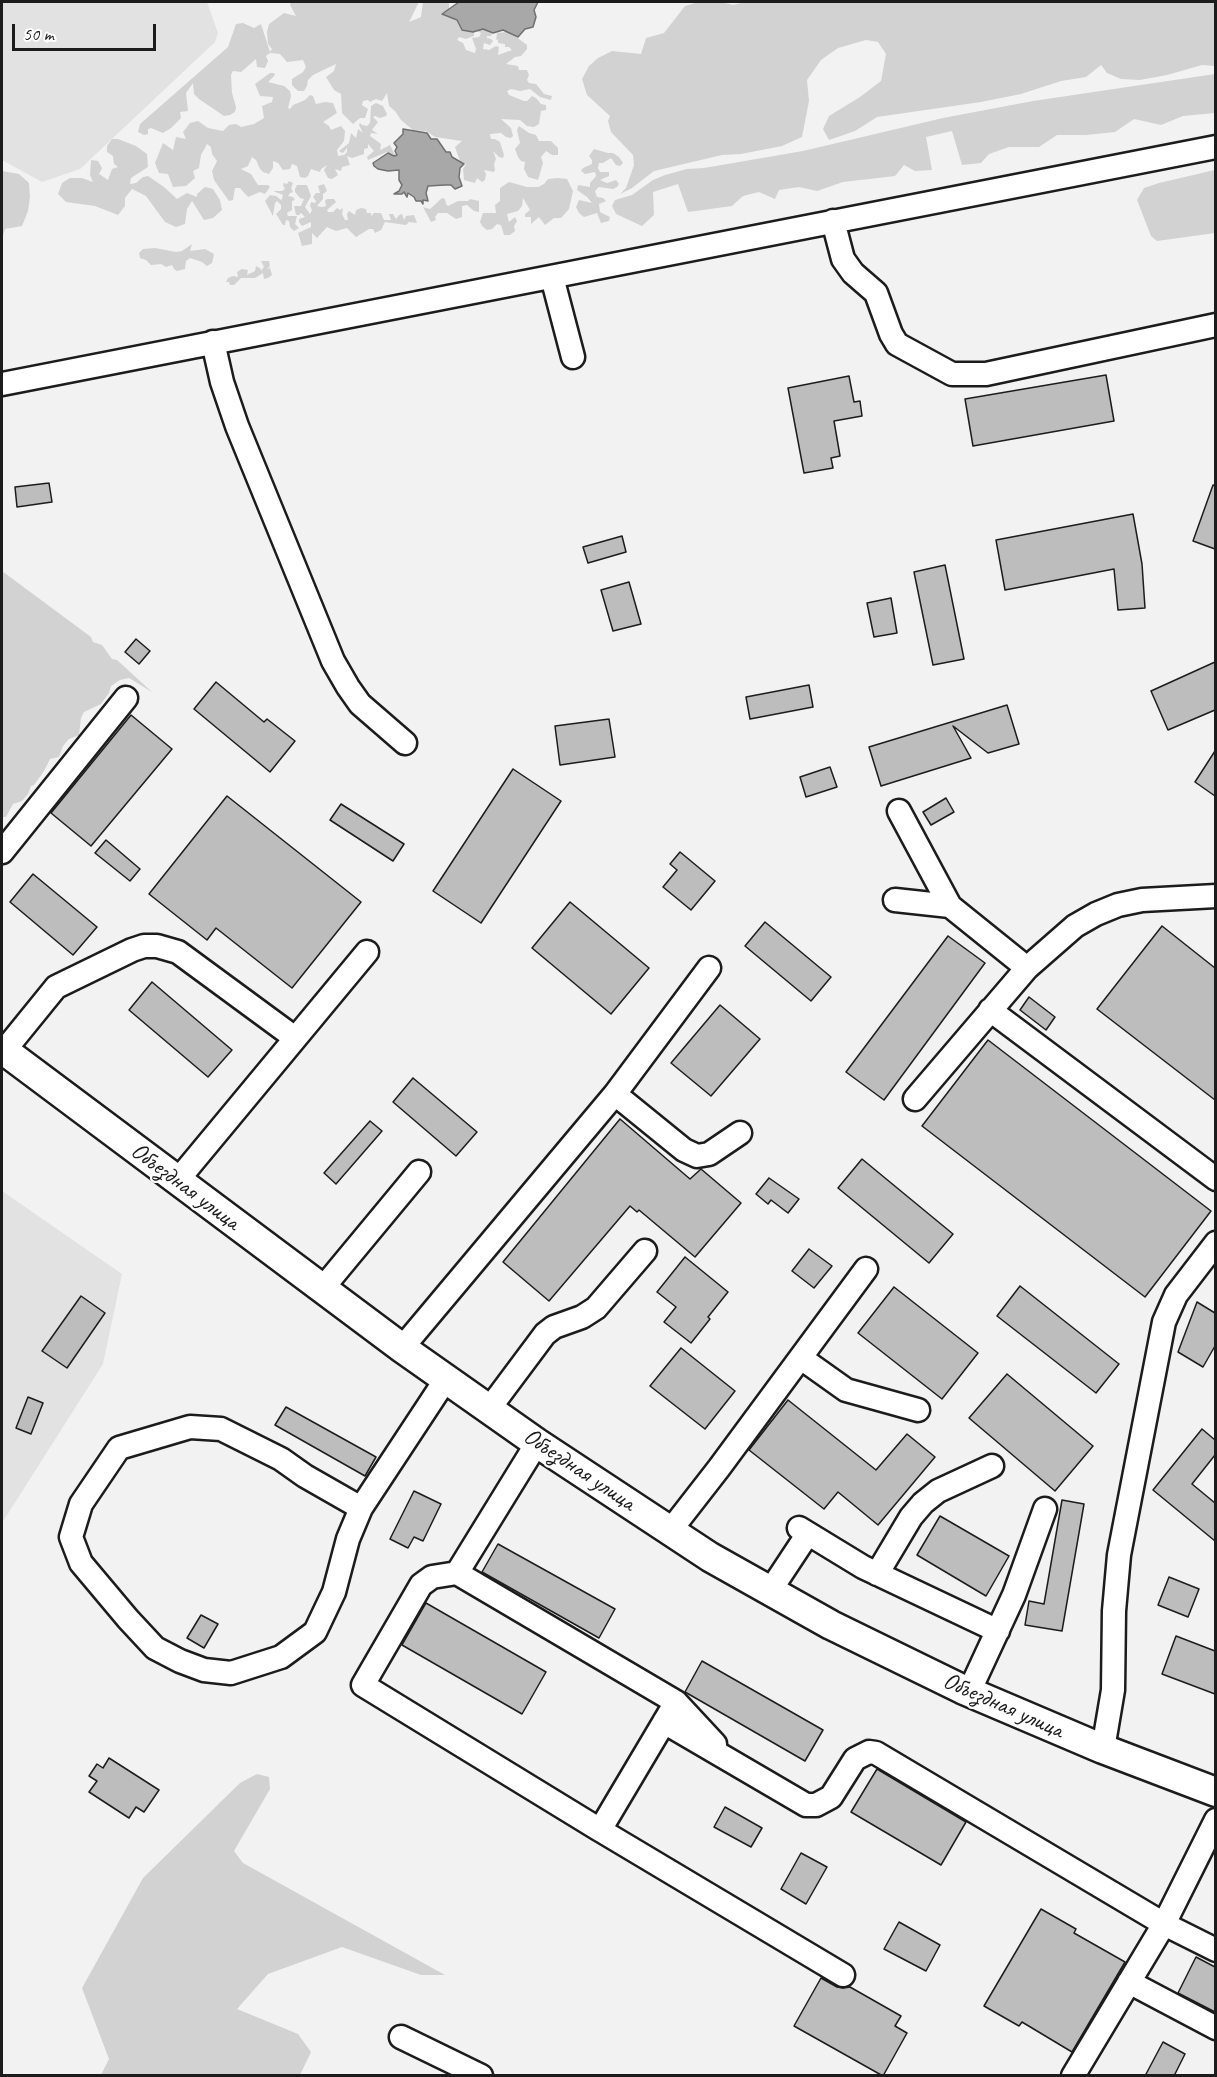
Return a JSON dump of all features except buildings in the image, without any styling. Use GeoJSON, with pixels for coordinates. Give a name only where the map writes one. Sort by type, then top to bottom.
{"type":"FeatureCollection","features":[{"type":"Feature","properties":{"kind":"main road","name":"Объездная улица"},"geometry":{"type":"LineString","coordinates":[[3,1050],[402,1348],[537,1443],[670,1531],[831,1625],[969,1692],[1103,1749],[1215,1792]]}},
{"type":"Feature","properties":{"kind":"street"},"geometry":{"type":"LineString","coordinates":[[2,384],[1215,147]]}},
{"type":"Feature","properties":{"kind":"street"},"geometry":{"type":"LineString","coordinates":[[833,221],[843,259],[854,273],[876,293],[897,344],[952,374],[986,374],[1215,325]]}},
{"type":"Feature","properties":{"kind":"street"},"geometry":{"type":"LineString","coordinates":[[552,277],[573,357]]}},
{"type":"Feature","properties":{"kind":"street"},"geometry":{"type":"LineString","coordinates":[[213,342],[222,382],[237,426],[333,661],[360,704],[405,743]]}},
{"type":"Feature","properties":{"kind":"street"},"geometry":{"type":"LineString","coordinates":[[2,852],[126,698]]}},
{"type":"Feature","properties":{"kind":"street"},"geometry":{"type":"LineString","coordinates":[[899,811],[950,906],[1027,968]]}},
{"type":"Feature","properties":{"kind":"street"},"geometry":{"type":"LineString","coordinates":[[915,1099],[1027,968],[1075,926],[1118,905],[1142,900],[1215,896]]}},
{"type":"Feature","properties":{"kind":"street"},"geometry":{"type":"LineString","coordinates":[[895,900],[950,906]]}},
{"type":"Feature","properties":{"kind":"street"},"geometry":{"type":"LineString","coordinates":[[3,1050],[56,987],[144,946],[157,946],[178,952],[295,1038]]}},
{"type":"Feature","properties":{"kind":"street"},"geometry":{"type":"LineString","coordinates":[[177,1181],[367,952]]}},
{"type":"Feature","properties":{"kind":"street"},"geometry":{"type":"LineString","coordinates":[[402,1348],[615,1094],[709,968]]}},
{"type":"Feature","properties":{"kind":"street"},"geometry":{"type":"LineString","coordinates":[[990,1010],[1215,1179]]}},
{"type":"Feature","properties":{"kind":"street"},"geometry":{"type":"LineString","coordinates":[[615,1094],[684,1150],[697,1156],[709,1154],[740,1133]]}},
{"type":"Feature","properties":{"kind":"street"},"geometry":{"type":"LineString","coordinates":[[322,1289],[419,1172]]}},
{"type":"Feature","properties":{"kind":"street"},"geometry":{"type":"LineString","coordinates":[[1103,1749],[1113,1690],[1114,1611],[1119,1555],[1164,1322],[1176,1295],[1215,1243]]}},
{"type":"Feature","properties":{"kind":"street"},"geometry":{"type":"LineString","coordinates":[[489,1408],[545,1334],[554,1327],[582,1317],[596,1308],[645,1251]]}},
{"type":"Feature","properties":{"kind":"street"},"geometry":{"type":"LineString","coordinates":[[670,1531],[724,1472],[801,1358],[866,1269]]}},
{"type":"Feature","properties":{"kind":"street"},"geometry":{"type":"LineString","coordinates":[[801,1358],[846,1390],[918,1410]]}},
{"type":"Feature","properties":{"kind":"street"},"geometry":{"type":"LineString","coordinates":[[361,1508],[305,1476],[281,1459],[221,1429],[190,1427],[119,1448],[81,1504],[71,1537],[81,1563],[155,1648],[204,1670],[231,1673],[281,1657],[315,1632],[334,1592],[348,1539],[361,1508],[446,1379]]}},
{"type":"Feature","properties":{"kind":"street"},"geometry":{"type":"LineString","coordinates":[[458,1573],[537,1443]]}},
{"type":"Feature","properties":{"kind":"street"},"geometry":{"type":"LineString","coordinates":[[877,1574],[911,1517],[923,1503],[938,1491],[992,1466]]}},
{"type":"Feature","properties":{"kind":"street"},"geometry":{"type":"LineString","coordinates":[[969,1692],[998,1631],[1045,1509]]}},
{"type":"Feature","properties":{"kind":"street"},"geometry":{"type":"LineString","coordinates":[[770,1591],[803,1532],[877,1574],[998,1631]]}},
{"type":"Feature","properties":{"kind":"street"},"geometry":{"type":"LineString","coordinates":[[733,1763],[676,1702],[458,1573],[432,1577],[421,1585],[363,1685],[843,1976]]}},
{"type":"Feature","properties":{"kind":"street"},"geometry":{"type":"LineString","coordinates":[[600,1830],[676,1702]]}},
{"type":"Feature","properties":{"kind":"street"},"geometry":{"type":"LineString","coordinates":[[664,1722],[806,1805],[816,1805],[831,1797],[855,1759],[861,1754],[876,1752],[1164,1924],[1215,1950]]}},
{"type":"Feature","properties":{"kind":"street"},"geometry":{"type":"LineString","coordinates":[[1073,2076],[1164,1924],[1215,1820]]}},
{"type":"Feature","properties":{"kind":"street"},"geometry":{"type":"LineString","coordinates":[[1129,1982],[1215,2028]]}},
{"type":"Feature","properties":{"kind":"street"},"geometry":{"type":"LineString","coordinates":[[401,2037],[481,2076]]}},
{"type":"Feature","properties":{"kind":"shaded area"},"geometry":{"type":"Polygon","coordinates":[[[2,2],[207,2],[218,33],[215,42],[80,169],[42,182],[2,160],[2,2]]]}},
{"type":"Feature","properties":{"kind":"shaded area"},"geometry":{"type":"Polygon","coordinates":[[[291,2],[419,2],[409,22],[421,17],[423,2],[449,2],[449,9],[441,14],[457,21],[461,30],[474,32],[474,36],[466,39],[459,37],[457,40],[463,43],[466,50],[475,53],[472,38],[479,37],[481,33],[477,31],[483,29],[492,34],[487,38],[493,41],[490,45],[484,43],[483,49],[499,47],[498,55],[512,50],[505,47],[505,44],[498,43],[497,33],[506,32],[527,45],[527,49],[521,56],[515,57],[506,64],[518,66],[519,70],[527,70],[529,83],[536,84],[544,94],[552,96],[551,100],[540,97],[530,89],[507,91],[509,95],[524,101],[532,96],[541,104],[546,105],[546,110],[541,111],[539,124],[534,127],[527,126],[520,120],[501,119],[511,128],[513,136],[511,138],[501,133],[490,134],[491,139],[500,142],[504,155],[503,158],[499,157],[493,151],[496,159],[494,172],[484,170],[485,180],[482,182],[477,178],[475,183],[464,180],[463,169],[466,164],[460,161],[455,147],[462,141],[435,137],[426,131],[413,130],[389,106],[387,93],[382,101],[376,99],[370,102],[363,101],[362,105],[368,109],[365,118],[360,118],[353,124],[342,113],[341,94],[334,90],[326,77],[334,71],[336,64],[313,75],[308,80],[304,91],[298,91],[292,85],[292,79],[303,72],[306,67],[303,60],[287,62],[280,54],[270,53],[266,56],[268,61],[265,68],[257,67],[256,59],[241,72],[233,71],[231,75],[232,93],[236,107],[235,112],[230,115],[224,116],[199,99],[194,94],[193,83],[186,93],[188,111],[180,112],[181,118],[171,128],[163,133],[151,128],[148,129],[148,134],[138,132],[140,124],[228,47],[236,24],[243,23],[254,28],[261,24],[270,52],[272,49],[268,44],[267,32],[269,24],[284,13],[296,16],[290,5],[291,2]]]}},
{"type":"Feature","properties":{"kind":"shaded area"},"geometry":{"type":"Polygon","coordinates":[[[459,2],[538,2],[534,10],[536,17],[533,27],[525,29],[518,37],[503,30],[493,33],[483,29],[473,32],[462,30],[457,20],[442,14],[459,2]]]}},
{"type":"Feature","properties":{"kind":"shaded area"},"geometry":{"type":"Polygon","coordinates":[[[699,2],[720,2],[733,5],[746,2],[1215,2],[1215,66],[1202,65],[1140,80],[1121,79],[1107,73],[1101,65],[1086,77],[1061,81],[1021,94],[877,117],[855,131],[829,140],[823,129],[829,116],[881,81],[886,54],[878,42],[866,40],[838,48],[821,60],[807,80],[809,101],[802,137],[782,146],[741,154],[722,155],[654,171],[620,194],[626,188],[634,165],[633,155],[611,132],[608,121],[610,116],[587,95],[582,79],[589,66],[612,51],[641,54],[646,38],[664,33],[685,6],[699,2]]]}},
{"type":"Feature","properties":{"kind":"shaded area"},"geometry":{"type":"Polygon","coordinates":[[[270,73],[275,75],[268,82],[284,86],[290,91],[288,108],[290,109],[310,95],[313,96],[316,104],[333,103],[337,113],[323,122],[331,130],[341,126],[345,131],[344,141],[337,150],[338,156],[347,152],[347,148],[343,153],[339,151],[349,143],[351,133],[356,138],[358,129],[363,133],[360,123],[367,126],[370,123],[371,106],[376,103],[383,106],[387,114],[380,118],[373,117],[378,122],[372,130],[378,134],[371,133],[370,136],[381,144],[380,150],[390,145],[395,155],[387,152],[368,160],[367,157],[374,151],[368,144],[368,148],[364,149],[364,154],[352,158],[347,156],[350,165],[342,167],[341,171],[335,169],[338,175],[332,179],[328,178],[324,170],[327,165],[320,172],[311,169],[305,178],[300,177],[297,166],[292,164],[290,169],[283,170],[278,163],[273,161],[273,168],[269,174],[263,172],[252,157],[248,166],[241,169],[251,174],[258,185],[270,187],[265,194],[260,192],[248,197],[240,188],[235,188],[233,200],[229,201],[214,180],[212,171],[217,161],[212,154],[211,147],[207,144],[201,155],[199,168],[193,171],[195,178],[186,186],[173,187],[168,174],[159,173],[155,163],[163,143],[173,150],[176,137],[186,139],[183,132],[190,123],[198,121],[208,128],[223,131],[229,125],[236,124],[241,127],[254,124],[264,118],[262,106],[272,102],[273,97],[260,96],[255,84],[270,73]]]}},
{"type":"Feature","properties":{"kind":"shaded area"},"geometry":{"type":"Polygon","coordinates":[[[1215,74],[1215,113],[1183,116],[1161,125],[1134,119],[1115,132],[1057,135],[1039,147],[1009,147],[989,154],[981,163],[962,165],[952,131],[926,137],[932,170],[915,171],[904,165],[895,176],[843,182],[817,191],[799,187],[779,190],[775,199],[759,192],[743,196],[732,206],[688,212],[678,184],[653,192],[654,215],[642,226],[616,214],[612,206],[615,200],[632,195],[653,180],[687,169],[803,151],[943,118],[1033,101],[1215,74]]]}},
{"type":"Feature","properties":{"kind":"shaded area"},"geometry":{"type":"Polygon","coordinates":[[[519,126],[536,135],[539,141],[551,141],[558,148],[558,155],[552,155],[546,151],[541,157],[543,163],[538,180],[528,177],[524,169],[525,162],[521,161],[515,149],[520,143],[517,130],[519,126]]]}},
{"type":"Feature","properties":{"kind":"shaded area"},"geometry":{"type":"Polygon","coordinates":[[[403,129],[427,133],[431,139],[437,139],[446,152],[450,152],[452,157],[464,164],[460,168],[459,177],[462,186],[455,189],[451,185],[428,186],[426,193],[428,201],[423,200],[423,204],[408,193],[407,197],[404,192],[394,194],[402,185],[399,180],[399,170],[378,169],[373,163],[388,153],[397,155],[395,151],[397,147],[394,143],[403,134],[403,129]]]}},
{"type":"Feature","properties":{"kind":"shaded area"},"geometry":{"type":"Polygon","coordinates":[[[112,139],[136,146],[147,154],[148,167],[131,178],[130,184],[148,176],[177,199],[187,193],[197,197],[197,194],[205,187],[213,189],[220,200],[222,210],[213,218],[204,220],[192,201],[187,209],[185,224],[176,227],[165,222],[146,196],[132,189],[125,198],[125,206],[118,215],[95,206],[66,202],[58,194],[62,183],[70,178],[82,178],[93,182],[90,175],[91,160],[98,161],[102,168],[99,174],[108,180],[112,169],[118,167],[114,164],[113,156],[107,152],[107,146],[112,139]]]}},
{"type":"Feature","properties":{"kind":"shaded area"},"geometry":{"type":"Polygon","coordinates":[[[594,149],[613,153],[623,163],[620,166],[616,165],[611,158],[599,163],[600,172],[609,172],[609,176],[600,180],[607,183],[616,180],[619,184],[613,189],[599,187],[595,191],[597,197],[606,201],[599,204],[600,212],[610,217],[609,221],[601,223],[597,213],[584,217],[576,207],[579,200],[592,203],[577,190],[578,185],[590,187],[590,183],[596,176],[595,172],[585,174],[581,171],[592,164],[589,156],[594,149]]]}},
{"type":"Feature","properties":{"kind":"shaded area"},"geometry":{"type":"Polygon","coordinates":[[[1215,170],[1215,233],[1157,241],[1151,236],[1137,200],[1144,188],[1215,170]]]}},
{"type":"Feature","properties":{"kind":"shaded area"},"geometry":{"type":"Polygon","coordinates":[[[2,171],[19,174],[29,183],[30,197],[22,226],[5,229],[2,239],[2,171]]]}},
{"type":"Feature","properties":{"kind":"shaded area"},"geometry":{"type":"Polygon","coordinates":[[[548,179],[567,179],[573,191],[569,209],[561,218],[554,218],[545,225],[539,217],[531,224],[531,217],[525,217],[530,210],[523,198],[522,206],[518,211],[507,214],[509,222],[515,217],[517,221],[514,226],[515,231],[510,235],[504,235],[501,225],[497,224],[487,230],[482,226],[480,222],[483,213],[496,213],[495,205],[500,201],[500,188],[509,182],[527,187],[538,187],[548,179]]]}},
{"type":"Feature","properties":{"kind":"shaded area"},"geometry":{"type":"Polygon","coordinates":[[[289,181],[293,183],[291,188],[293,192],[288,196],[295,200],[292,201],[292,210],[287,213],[288,216],[297,216],[295,224],[299,228],[294,231],[289,221],[286,220],[283,225],[276,214],[281,209],[281,205],[277,201],[275,203],[273,216],[265,201],[270,195],[281,200],[283,195],[273,191],[282,191],[285,189],[284,183],[287,184],[289,181]]]}},
{"type":"Feature","properties":{"kind":"shaded area"},"geometry":{"type":"Polygon","coordinates":[[[324,184],[327,191],[317,206],[326,206],[327,199],[334,199],[336,202],[327,210],[328,212],[343,208],[342,214],[345,220],[348,220],[349,211],[355,215],[356,210],[361,208],[371,213],[371,216],[374,213],[381,213],[384,220],[391,220],[389,214],[393,214],[396,219],[402,214],[404,220],[406,216],[414,215],[417,223],[409,222],[406,225],[385,222],[381,230],[375,233],[373,229],[369,229],[356,237],[347,228],[336,231],[327,227],[317,238],[312,233],[312,244],[302,246],[298,233],[311,227],[311,222],[302,226],[299,222],[299,219],[305,217],[301,213],[296,215],[294,206],[301,206],[304,199],[300,198],[295,189],[297,185],[307,185],[311,196],[305,207],[310,214],[311,202],[316,201],[313,197],[316,193],[320,193],[318,186],[324,184]]]}},
{"type":"Feature","properties":{"kind":"shaded area"},"geometry":{"type":"Polygon","coordinates":[[[442,198],[448,206],[470,199],[479,201],[479,212],[467,205],[462,206],[462,217],[456,219],[447,213],[438,213],[436,220],[431,222],[423,207],[430,209],[442,198]]]}},
{"type":"Feature","properties":{"kind":"shaded area"},"geometry":{"type":"Polygon","coordinates":[[[192,244],[190,251],[205,249],[214,254],[212,263],[207,266],[190,258],[186,261],[185,269],[177,271],[172,265],[166,267],[161,264],[151,265],[140,258],[139,253],[143,249],[155,248],[176,252],[192,244]]]}},
{"type":"Feature","properties":{"kind":"shaded area"},"geometry":{"type":"Polygon","coordinates":[[[261,261],[269,261],[270,266],[267,269],[270,268],[272,275],[268,278],[264,279],[263,273],[255,278],[241,278],[234,285],[226,282],[228,278],[238,277],[237,272],[242,269],[248,270],[247,275],[255,271],[256,266],[261,271],[264,267],[261,261]]]}},
{"type":"Feature","properties":{"kind":"shaded area"},"geometry":{"type":"Polygon","coordinates":[[[2,571],[91,637],[93,642],[102,645],[112,659],[117,660],[152,692],[129,678],[120,680],[111,686],[101,704],[84,712],[79,735],[69,739],[63,746],[59,757],[50,759],[28,794],[22,801],[13,804],[6,817],[2,817],[2,571]]]}},
{"type":"Feature","properties":{"kind":"shaded area"},"geometry":{"type":"Polygon","coordinates":[[[2,1191],[122,1274],[103,1364],[2,1523],[2,1191]]]}},
{"type":"Feature","properties":{"kind":"shaded area"},"geometry":{"type":"Polygon","coordinates":[[[257,1774],[269,1777],[270,1789],[234,1851],[243,1863],[445,1975],[421,1975],[342,1947],[268,1974],[237,2009],[298,2034],[311,2052],[300,2075],[101,2075],[109,2059],[82,1988],[143,1878],[240,1783],[257,1774]]]}}]}
